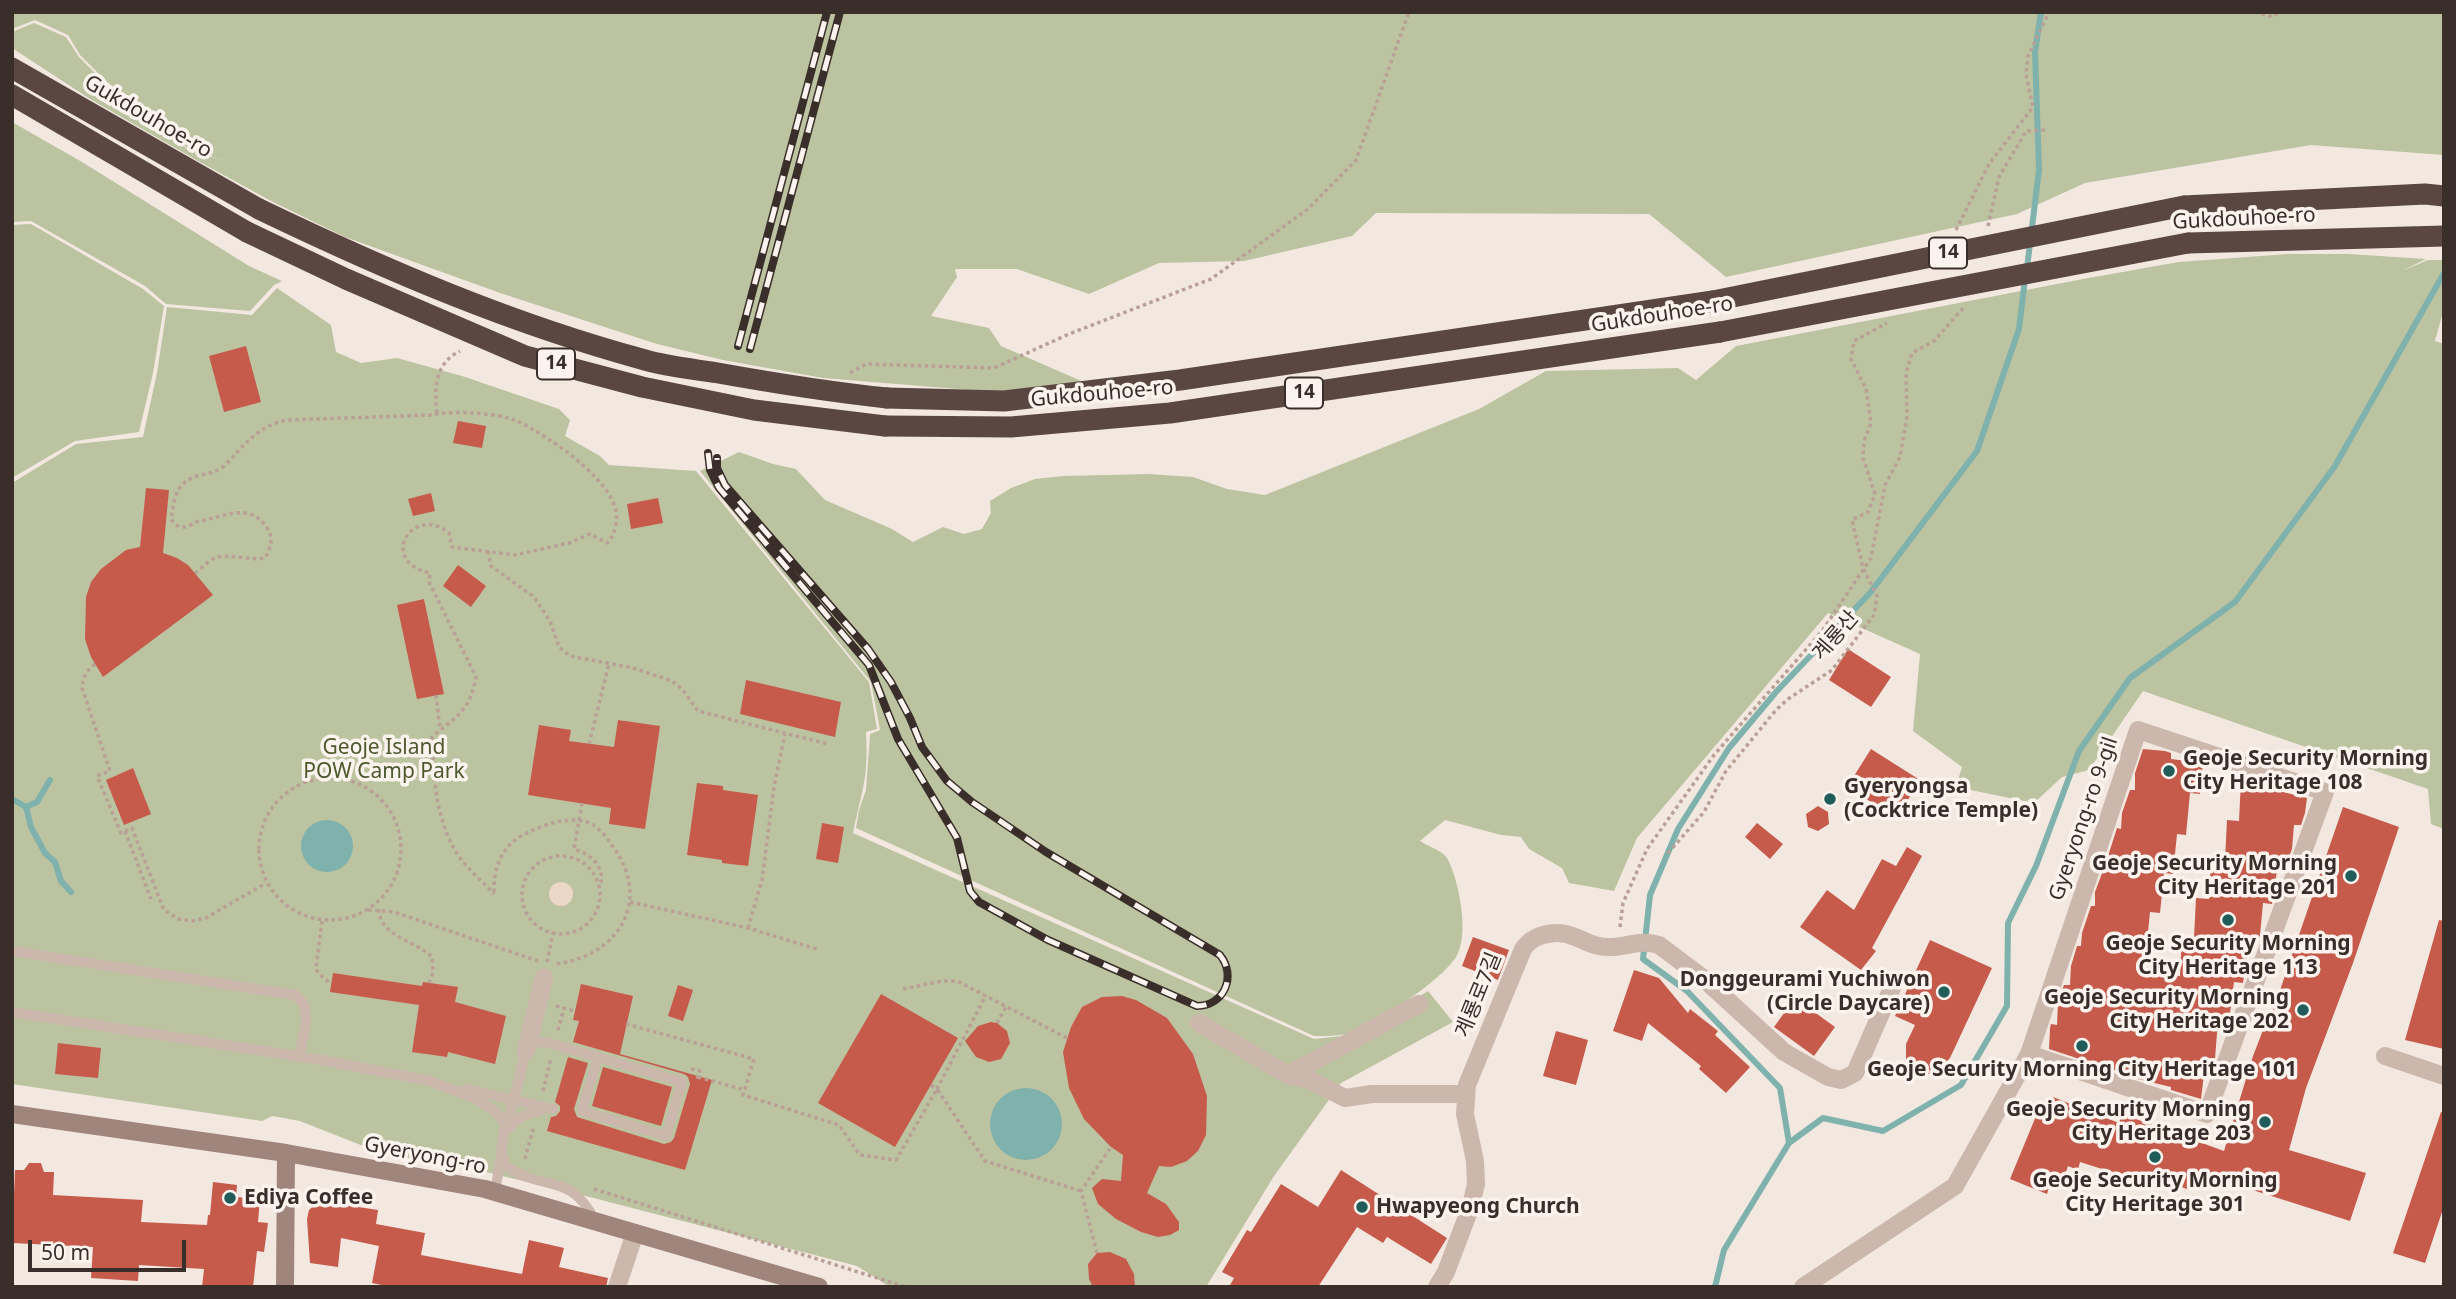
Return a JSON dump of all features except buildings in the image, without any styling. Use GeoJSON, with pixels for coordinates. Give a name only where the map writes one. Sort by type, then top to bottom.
{"type":"FeatureCollection","features":[{"type":"Feature","properties":{"kind":"highway","name":"Gukdouhoe-ro"},"geometry":{"type":"LineString","coordinates":[[12,68],[259,209],[360,258],[444,294],[527,324],[648,361],[824,391],[887,398],[1004,401],[1180,380],[1713,300],[2184,206],[2435,195]]}},
{"type":"Feature","properties":{"kind":"highway","name":"Gukdouhoe-ro"},"geometry":{"type":"LineString","coordinates":[[12,95],[247,232],[346,279],[525,356],[642,387],[754,410],[885,426],[1011,427],[1170,412],[1720,332],[2188,243],[2435,236]]}},
{"type":"Feature","properties":{"kind":"street","name":"Gyeryong-ro 9-gil"},"geometry":{"type":"LineString","coordinates":[[1803,1287],[1955,1186],[2029,1054],[2138,730],[2325,792],[2207,1114],[2029,1054]]}},
{"type":"Feature","properties":{"kind":"street","name":"계룡로7길"},"geometry":{"type":"LineString","coordinates":[[1437,1287],[1446,1272],[1471,1206],[1476,1184],[1475,1161],[1465,1114],[1466,1094],[1471,1076],[1527,943],[1544,934],[1564,932],[1601,946],[1651,942],[1665,948],[1681,959],[1784,1052],[1836,1080],[1847,1078],[1854,1073],[1895,981]]}},
{"type":"Feature","properties":{"kind":"street"},"geometry":{"type":"LineString","coordinates":[[526,1051],[544,978]]}},
{"type":"Feature","properties":{"kind":"street"},"geometry":{"type":"LineString","coordinates":[[1288,1075],[1419,1004]]}},
{"type":"Feature","properties":{"kind":"street"},"geometry":{"type":"LineString","coordinates":[[1199,1023],[1288,1075],[1310,1080],[1345,1098],[1372,1094],[1466,1094]]}},
{"type":"Feature","properties":{"kind":"street"},"geometry":{"type":"LineString","coordinates":[[2385,1056],[2444,1076]]}},
{"type":"Feature","properties":{"kind":"street","name":"Gyeryong-ro"},"geometry":{"type":"LineString","coordinates":[[12,1114],[286,1153],[495,1192],[819,1287]]}},
{"type":"Feature","properties":{"kind":"street"},"geometry":{"type":"LineString","coordinates":[[285,1287],[286,1153]]}},
{"type":"Feature","properties":{"kind":"street"},"geometry":{"type":"LineString","coordinates":[[617,1287],[635,1233]]}},
{"type":"Feature","properties":{"kind":"lane"},"geometry":{"type":"LineString","coordinates":[[12,951],[295,995],[303,1001],[307,1012],[299,1057]]}},
{"type":"Feature","properties":{"kind":"lane"},"geometry":{"type":"LineString","coordinates":[[12,1012],[299,1057],[431,1082],[539,1108]]}},
{"type":"Feature","properties":{"kind":"lane"},"geometry":{"type":"LineString","coordinates":[[495,1192],[505,1132],[526,1051],[528,1046],[537,1042],[555,1044],[682,1082],[666,1136],[582,1111],[598,1057]]}},
{"type":"Feature","properties":{"kind":"lane"},"geometry":{"type":"LineString","coordinates":[[494,1096],[505,1091],[520,1078]]}},
{"type":"Feature","properties":{"kind":"lane"},"geometry":{"type":"LineString","coordinates":[[431,1082],[475,1098],[495,1111],[505,1123],[505,1132]]}},
{"type":"Feature","properties":{"kind":"lane"},"geometry":{"type":"LineString","coordinates":[[505,1132],[520,1117],[539,1108]]}},
{"type":"Feature","properties":{"kind":"lane"},"geometry":{"type":"LineString","coordinates":[[501,1152],[503,1161],[511,1170],[563,1186],[574,1193],[583,1201],[595,1221]]}},
{"type":"Feature","properties":{"kind":"path"},"geometry":{"type":"LineString","coordinates":[[844,376],[866,364],[994,368],[1069,334],[1211,279],[1308,209],[1356,160],[1409,12]]}},
{"type":"Feature","properties":{"kind":"path"},"geometry":{"type":"LineString","coordinates":[[1952,239],[1989,164],[2033,107],[2026,75],[2028,56],[2049,12]]}},
{"type":"Feature","properties":{"kind":"path"},"geometry":{"type":"LineString","coordinates":[[2255,12],[2273,17],[2279,12]]}},
{"type":"Feature","properties":{"kind":"path"},"geometry":{"type":"LineString","coordinates":[[1987,228],[1999,177],[2026,131],[2046,130]]}},
{"type":"Feature","properties":{"kind":"path"},"geometry":{"type":"LineString","coordinates":[[1625,944],[1623,903],[1647,849],[1714,755],[1822,631],[1871,558],[1885,485],[1900,457],[1907,417],[1906,373],[1912,353],[1934,341],[1962,311],[1969,299]]}},
{"type":"Feature","properties":{"kind":"path","name":"계룡산"},"geometry":{"type":"LineString","coordinates":[[1668,853],[1704,812],[1726,771],[1776,709],[1832,670],[1874,615],[1877,596],[1864,568],[1852,520],[1868,512],[1875,494],[1863,458],[1864,441],[1871,423],[1867,389],[1851,359],[1854,341],[1885,324],[1893,313]]}},
{"type":"Feature","properties":{"kind":"path"},"geometry":{"type":"LineString","coordinates":[[434,414],[434,390],[443,363],[462,350]]}},
{"type":"Feature","properties":{"kind":"path"},"geometry":{"type":"LineString","coordinates":[[195,573],[213,559],[225,556],[251,561],[265,558],[272,536],[263,522],[249,512],[228,513],[184,527],[175,524],[171,519],[175,492],[191,480],[223,467],[259,430],[270,424],[304,419],[453,411],[514,420],[566,449],[595,477],[616,507],[616,526],[611,540],[607,543],[590,534],[569,543],[515,555],[452,547],[449,533],[434,524],[414,528],[403,545],[406,559],[417,569],[430,573],[429,582],[476,677],[466,708],[432,737],[433,778],[447,831],[460,857],[494,894],[493,881],[500,856],[518,837],[555,822],[590,823],[604,835],[622,860],[631,887],[626,918],[608,942],[583,957],[553,964],[379,909],[346,919],[322,921],[299,914],[280,901],[267,882],[259,860],[260,836],[268,814],[283,795],[303,783],[326,778],[350,780],[371,790],[388,807],[399,828],[402,851],[397,874],[386,895],[368,911]]}},
{"type":"Feature","properties":{"kind":"path"},"geometry":{"type":"LineString","coordinates":[[488,551],[491,566],[534,597],[550,621],[559,647],[570,656],[633,668],[672,681],[698,711],[828,744]]}},
{"type":"Feature","properties":{"kind":"path"},"geometry":{"type":"LineString","coordinates":[[95,664],[83,678],[82,688],[110,771],[97,776],[121,833],[132,828],[164,910],[178,919],[192,921],[206,918],[267,882]]}},
{"type":"Feature","properties":{"kind":"path"},"geometry":{"type":"LineString","coordinates":[[589,744],[609,664]]}},
{"type":"Feature","properties":{"kind":"path"},"geometry":{"type":"LineString","coordinates":[[436,695],[440,730]]}},
{"type":"Feature","properties":{"kind":"path"},"geometry":{"type":"LineString","coordinates":[[748,928],[762,880],[774,787],[786,733]]}},
{"type":"Feature","properties":{"kind":"path"},"geometry":{"type":"LineString","coordinates":[[582,803],[574,849],[587,854],[603,874],[598,909],[586,926],[567,934],[541,929],[531,921],[524,909],[523,884],[529,872],[551,857],[574,858],[591,870],[600,888]]}},
{"type":"Feature","properties":{"kind":"path"},"geometry":{"type":"LineString","coordinates":[[125,831],[151,899]]}},
{"type":"Feature","properties":{"kind":"path"},"geometry":{"type":"LineString","coordinates":[[630,902],[748,928],[820,950]]}},
{"type":"Feature","properties":{"kind":"path"},"geometry":{"type":"LineString","coordinates":[[379,909],[380,918],[388,929],[396,936],[419,946],[432,957],[433,973],[429,983]]}},
{"type":"Feature","properties":{"kind":"path"},"geometry":{"type":"LineString","coordinates":[[322,921],[316,968],[331,984]]}},
{"type":"Feature","properties":{"kind":"path"},"geometry":{"type":"LineString","coordinates":[[548,953],[553,933]]}},
{"type":"Feature","properties":{"kind":"path"},"geometry":{"type":"LineString","coordinates":[[903,989],[942,981],[957,981],[1067,1038]]}},
{"type":"Feature","properties":{"kind":"path"},"geometry":{"type":"LineString","coordinates":[[626,1024],[754,1059],[743,1095],[839,1125],[860,1155],[896,1160],[986,995]]}},
{"type":"Feature","properties":{"kind":"path"},"geometry":{"type":"LineString","coordinates":[[997,1023],[1007,1005]]}},
{"type":"Feature","properties":{"kind":"path"},"geometry":{"type":"LineString","coordinates":[[523,1168],[564,1008]]}},
{"type":"Feature","properties":{"kind":"path"},"geometry":{"type":"LineString","coordinates":[[698,1077],[745,1090]]}},
{"type":"Feature","properties":{"kind":"path"},"geometry":{"type":"LineString","coordinates":[[931,1085],[937,1088],[985,1161],[1081,1191]]}},
{"type":"Feature","properties":{"kind":"path"},"geometry":{"type":"LineString","coordinates":[[1097,1253],[1081,1191],[1111,1147]]}},
{"type":"Feature","properties":{"kind":"path"},"geometry":{"type":"LineString","coordinates":[[590,1186],[598,1191],[906,1287]]}},
{"type":"Feature","properties":{"kind":"green space"},"geometry":{"type":"Polygon","coordinates":[[[12,12],[2444,12],[2444,155],[2311,145],[2085,183],[2017,214],[1726,277],[1649,214],[1376,213],[1352,236],[1244,261],[1159,263],[1089,294],[1017,269],[955,269],[957,277],[931,316],[989,328],[1001,346],[1086,383],[994,392],[823,378],[723,360],[657,344],[500,293],[345,237],[198,161],[90,99],[12,48],[12,32],[34,23],[66,37],[79,57],[104,82],[190,151],[226,161],[190,150],[105,80],[80,55],[68,35],[35,20],[12,29],[12,12]]]}},
{"type":"Feature","properties":{"kind":"green space"},"geometry":{"type":"Polygon","coordinates":[[[12,122],[82,162],[249,266],[282,281],[274,285],[250,311],[166,304],[145,286],[31,221],[12,222],[12,122]]]}},
{"type":"Feature","properties":{"kind":"green space"},"geometry":{"type":"Polygon","coordinates":[[[31,224],[143,289],[164,306],[153,373],[139,432],[75,441],[12,478],[12,225],[31,224]]]}},
{"type":"Feature","properties":{"kind":"green space"},"geometry":{"type":"Polygon","coordinates":[[[2288,254],[2349,254],[2426,259],[2402,271],[2428,260],[2444,260],[2444,308],[2435,341],[2444,344],[2444,829],[2431,824],[2428,789],[2143,691],[2089,770],[2062,777],[2034,803],[1956,787],[1962,767],[1913,731],[1920,654],[1828,613],[1637,838],[1614,891],[1569,883],[1562,868],[1529,849],[1521,837],[1501,835],[1445,820],[1420,841],[1445,855],[1451,867],[1461,908],[1460,948],[1456,957],[1435,979],[1404,1003],[1370,1023],[1341,1035],[1314,1036],[856,828],[866,790],[870,734],[880,730],[871,682],[700,471],[739,452],[796,469],[825,500],[892,529],[913,542],[943,527],[964,534],[982,529],[991,513],[990,501],[1011,488],[1035,479],[1149,474],[1193,477],[1227,489],[1265,495],[1479,409],[1546,371],[1678,368],[1696,380],[1736,346],[2179,262],[2288,254]]]}},
{"type":"Feature","properties":{"kind":"green space","name":"Geoje Island POW Camp Park"},"geometry":{"type":"Polygon","coordinates":[[[277,288],[331,325],[336,352],[361,363],[397,358],[462,376],[559,409],[570,420],[565,436],[600,456],[609,465],[696,471],[869,682],[877,729],[866,732],[865,777],[853,833],[1314,1039],[1342,1036],[1428,991],[1453,1022],[1341,1083],[1274,1176],[1206,1287],[890,1287],[857,1266],[574,1193],[477,1170],[381,1153],[300,1121],[272,1116],[262,1121],[12,1084],[12,483],[76,444],[143,437],[157,373],[167,307],[252,315],[277,288]]]}},
{"type":"Feature","properties":{"kind":"shaded area"},"geometry":{"type":"Polygon","coordinates":[[[561,882],[570,885],[573,894],[570,903],[561,906],[552,903],[549,894],[552,885],[561,882]]]}},
{"type":"Feature","properties":{"kind":"water"},"geometry":{"type":"Polygon","coordinates":[[[327,820],[337,822],[345,828],[351,836],[351,856],[345,864],[337,870],[327,872],[317,870],[309,864],[303,856],[301,846],[303,836],[309,828],[317,822],[327,820]]]}},
{"type":"Feature","properties":{"kind":"water"},"geometry":{"type":"Polygon","coordinates":[[[1033,1088],[1052,1098],[1060,1110],[1060,1138],[1052,1150],[1040,1158],[1019,1160],[1000,1150],[992,1138],[990,1117],[1000,1098],[1012,1090],[1033,1088]]]}},
{"type":"Feature","properties":{"kind":"waterway"},"geometry":{"type":"LineString","coordinates":[[2027,268],[2039,170],[2035,52],[2041,12]]}},
{"type":"Feature","properties":{"kind":"waterway"},"geometry":{"type":"LineString","coordinates":[[1789,1143],[1823,1118],[1883,1131],[1961,1085],[2007,1006],[2008,923],[2036,866],[2079,751],[2130,678],[2235,602],[2335,466],[2444,273]]}},
{"type":"Feature","properties":{"kind":"waterway"},"geometry":{"type":"LineString","coordinates":[[1715,1287],[1724,1250],[1789,1143],[1780,1088],[1687,991],[1643,959],[1650,895],[1678,829],[1729,748],[1776,692],[1870,593],[1977,451],[2019,329],[2025,279]]}},
{"type":"Feature","properties":{"kind":"waterway"},"geometry":{"type":"LineString","coordinates":[[26,807],[37,802],[50,780]]}},
{"type":"Feature","properties":{"kind":"waterway"},"geometry":{"type":"LineString","coordinates":[[12,799],[26,807],[31,827],[45,853],[55,862],[61,881],[71,892]]}},
{"type":"Feature","properties":{"kind":"railway"},"geometry":{"type":"LineString","coordinates":[[738,346],[827,12]]}},
{"type":"Feature","properties":{"kind":"railway"},"geometry":{"type":"LineString","coordinates":[[750,349],[840,12]]}},
{"type":"Feature","properties":{"kind":"railway"},"geometry":{"type":"LineString","coordinates":[[708,453],[710,470],[719,488],[869,665],[898,739],[957,838],[970,891],[979,902],[1048,940],[1197,1006],[1206,1005],[1221,995],[1225,988],[1227,972],[1220,955],[1046,852],[972,802],[947,781],[922,747],[891,682],[868,649],[725,485],[717,468],[717,458]]}},
{"type":"Feature","properties":{"kind":"place","name":"Geoje Security Morning City Heritage 108"},"geometry":{"type":"Point","coordinates":[2169,771]}},
{"type":"Feature","properties":{"kind":"place","name":"Gyeryongsa (Cocktrice Temple)"},"geometry":{"type":"Point","coordinates":[1830,799]}},
{"type":"Feature","properties":{"kind":"place","name":"Geoje Security Morning City Heritage 201"},"geometry":{"type":"Point","coordinates":[2351,876]}},
{"type":"Feature","properties":{"kind":"place","name":"Geoje Security Morning City Heritage 113"},"geometry":{"type":"Point","coordinates":[2228,920]}},
{"type":"Feature","properties":{"kind":"place","name":"Donggeurami Yuchiwon (Circle Daycare)"},"geometry":{"type":"Point","coordinates":[1944,992]}},
{"type":"Feature","properties":{"kind":"place","name":"Geoje Security Morning City Heritage 202"},"geometry":{"type":"Point","coordinates":[2303,1010]}},
{"type":"Feature","properties":{"kind":"place","name":"Geoje Security Morning City Heritage 101"},"geometry":{"type":"Point","coordinates":[2082,1046]}},
{"type":"Feature","properties":{"kind":"place","name":"Geoje Security Morning City Heritage 203"},"geometry":{"type":"Point","coordinates":[2265,1122]}},
{"type":"Feature","properties":{"kind":"place","name":"Geoje Security Morning City Heritage 301"},"geometry":{"type":"Point","coordinates":[2155,1157]}},
{"type":"Feature","properties":{"kind":"place","name":"Ediya Coffee"},"geometry":{"type":"Point","coordinates":[230,1198]}},
{"type":"Feature","properties":{"kind":"place","name":"Hwapyeong Church"},"geometry":{"type":"Point","coordinates":[1362,1207]}}]}
